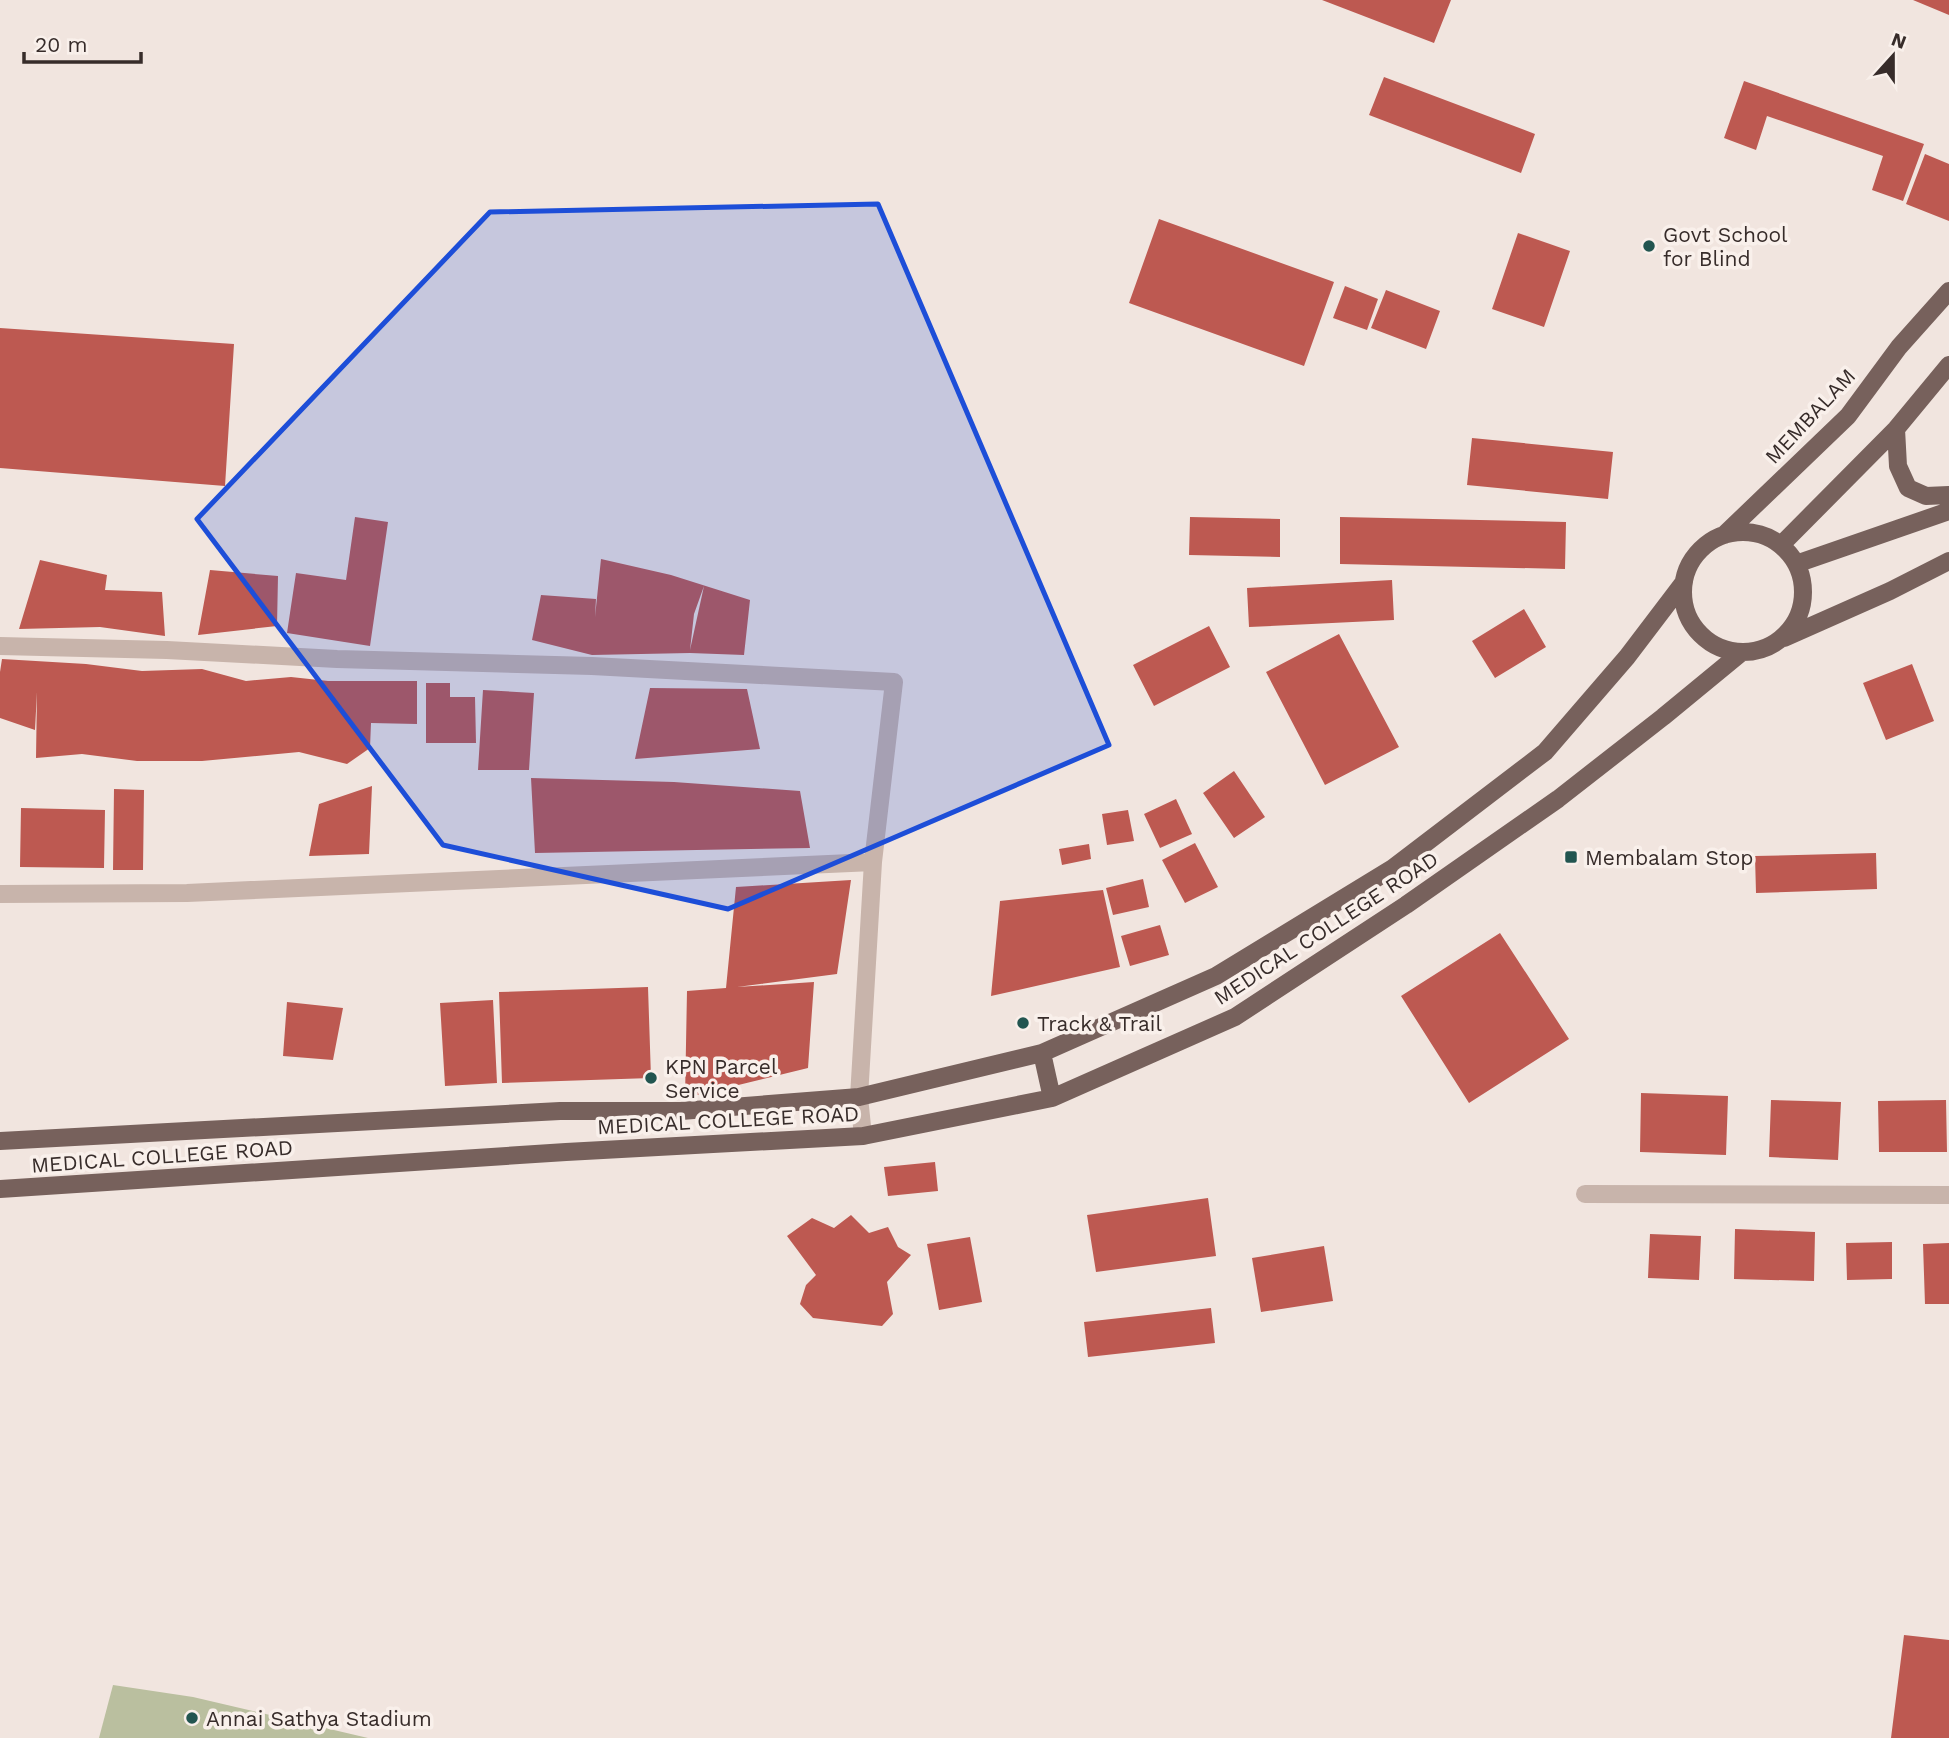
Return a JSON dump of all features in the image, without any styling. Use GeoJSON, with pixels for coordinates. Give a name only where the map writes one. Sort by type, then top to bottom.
{"type":"FeatureCollection","features":[{"type":"Feature","properties":{"kind":"main road","name":"MEMBALAM"},"geometry":{"type":"LineString","coordinates":[[1724,535],[1848,416],[1899,347],[1946,294]]}},
{"type":"Feature","properties":{"kind":"main road"},"geometry":{"type":"LineString","coordinates":[[1781,545],[1896,429],[1949,365]]}},
{"type":"Feature","properties":{"kind":"main road"},"geometry":{"type":"LineString","coordinates":[[1896,429],[1898,466],[1908,488],[1926,496],[1949,495]]}},
{"type":"Feature","properties":{"kind":"main road"},"geometry":{"type":"LineString","coordinates":[[1796,564],[1949,511]]}},
{"type":"Feature","properties":{"kind":"main road"},"geometry":{"type":"LineString","coordinates":[[1781,639],[1793,627],[1803,596],[1802,580],[1796,564],[1781,545],[1763,536],[1744,532],[1724,535],[1698,552],[1688,566],[1684,582],[1684,601],[1690,621],[1704,637],[1721,648],[1742,652],[1755,651],[1890,591],[1949,561]]}},
{"type":"Feature","properties":{"kind":"main road","name":"MEDICAL COLLEGE ROAD"},"geometry":{"type":"LineString","coordinates":[[0,1142],[560,1111],[681,1111],[859,1097],[1042,1053],[1216,976],[1394,868],[1545,752],[1627,657],[1684,582]]}},
{"type":"Feature","properties":{"kind":"main road","name":"MEDICAL COLLEGE ROAD"},"geometry":{"type":"LineString","coordinates":[[0,1189],[863,1136],[1052,1098],[1235,1017],[1406,905],[1558,799],[1742,652]]}},
{"type":"Feature","properties":{"kind":"main road"},"geometry":{"type":"LineString","coordinates":[[1042,1053],[1052,1098]]}},
{"type":"Feature","properties":{"kind":"street"},"geometry":{"type":"LineString","coordinates":[[0,646],[592,666],[894,682],[873,862],[859,1097],[863,1136]]}},
{"type":"Feature","properties":{"kind":"street"},"geometry":{"type":"LineString","coordinates":[[0,894],[187,893],[873,862]]}},
{"type":"Feature","properties":{"kind":"street"},"geometry":{"type":"LineString","coordinates":[[1584,1194],[1949,1195]]}},
{"type":"Feature","properties":{"kind":"highlighted area"},"geometry":{"type":"Polygon","coordinates":[[[878,204],[1109,745],[728,909],[443,845],[197,519],[490,212],[878,204]]]}},
{"type":"Feature","properties":{"kind":"green space","name":"Annai Sathya Stadium"},"geometry":{"type":"Polygon","coordinates":[[[113,1685],[193,1697],[368,1738],[99,1738],[113,1685]]]}},
{"type":"Feature","properties":{"kind":"building"},"geometry":{"type":"Polygon","coordinates":[[[1322,0],[1451,0],[1434,43],[1322,0]]]}},
{"type":"Feature","properties":{"kind":"building"},"geometry":{"type":"Polygon","coordinates":[[[1913,0],[1949,0],[1949,15],[1913,0]]]}},
{"type":"Feature","properties":{"kind":"building"},"geometry":{"type":"Polygon","coordinates":[[[1384,77],[1535,134],[1521,173],[1369,115],[1384,77]]]}},
{"type":"Feature","properties":{"kind":"building"},"geometry":{"type":"Polygon","coordinates":[[[1744,81],[1924,144],[1903,201],[1872,190],[1883,156],[1767,116],[1756,150],[1724,138],[1744,81]]]}},
{"type":"Feature","properties":{"kind":"building"},"geometry":{"type":"Polygon","coordinates":[[[1925,154],[1949,164],[1949,221],[1906,204],[1925,154]]]}},
{"type":"Feature","properties":{"kind":"building"},"geometry":{"type":"Polygon","coordinates":[[[1159,219],[1334,282],[1304,366],[1129,303],[1159,219]]]}},
{"type":"Feature","properties":{"kind":"building"},"geometry":{"type":"Polygon","coordinates":[[[1518,233],[1570,251],[1544,327],[1492,309],[1518,233]]]}},
{"type":"Feature","properties":{"kind":"building"},"geometry":{"type":"Polygon","coordinates":[[[1345,286],[1378,299],[1367,330],[1333,318],[1345,286]]]}},
{"type":"Feature","properties":{"kind":"building"},"geometry":{"type":"Polygon","coordinates":[[[1386,290],[1440,311],[1426,349],[1371,328],[1386,290]]]}},
{"type":"Feature","properties":{"kind":"building"},"geometry":{"type":"Polygon","coordinates":[[[0,328],[234,344],[225,486],[0,468],[0,328]]]}},
{"type":"Feature","properties":{"kind":"building"},"geometry":{"type":"Polygon","coordinates":[[[1472,438],[1613,452],[1608,499],[1467,485],[1472,438]]]}},
{"type":"Feature","properties":{"kind":"building"},"geometry":{"type":"Polygon","coordinates":[[[355,517],[388,522],[370,646],[287,633],[296,573],[346,580],[355,517]]]}},
{"type":"Feature","properties":{"kind":"building"},"geometry":{"type":"Polygon","coordinates":[[[1190,517],[1280,519],[1280,557],[1189,555],[1190,517]]]}},
{"type":"Feature","properties":{"kind":"building"},"geometry":{"type":"Polygon","coordinates":[[[1340,517],[1566,522],[1565,569],[1340,564],[1340,517]]]}},
{"type":"Feature","properties":{"kind":"building"},"geometry":{"type":"Polygon","coordinates":[[[601,559],[671,575],[750,600],[744,655],[592,655],[532,640],[541,595],[596,599],[595,617],[601,559]],[[704,586],[694,614],[690,650],[704,586]]]}},
{"type":"Feature","properties":{"kind":"building"},"geometry":{"type":"Polygon","coordinates":[[[40,560],[107,575],[105,590],[162,592],[165,636],[100,627],[19,629],[40,560]]]}},
{"type":"Feature","properties":{"kind":"building"},"geometry":{"type":"Polygon","coordinates":[[[210,570],[278,576],[277,626],[198,635],[210,570]]]}},
{"type":"Feature","properties":{"kind":"building"},"geometry":{"type":"Polygon","coordinates":[[[1392,580],[1394,620],[1249,627],[1247,588],[1392,580]]]}},
{"type":"Feature","properties":{"kind":"building"},"geometry":{"type":"Polygon","coordinates":[[[1524,609],[1546,647],[1495,678],[1472,641],[1524,609]]]}},
{"type":"Feature","properties":{"kind":"building"},"geometry":{"type":"Polygon","coordinates":[[[1209,626],[1230,667],[1154,706],[1133,665],[1209,626]]]}},
{"type":"Feature","properties":{"kind":"building"},"geometry":{"type":"Polygon","coordinates":[[[1339,634],[1399,747],[1325,785],[1266,672],[1339,634]]]}},
{"type":"Feature","properties":{"kind":"building"},"geometry":{"type":"Polygon","coordinates":[[[2,659],[86,664],[142,671],[202,669],[246,681],[291,677],[328,681],[417,681],[417,724],[371,723],[370,748],[347,764],[299,752],[202,761],[137,761],[82,754],[36,758],[37,692],[35,730],[0,718],[2,659]]]}},
{"type":"Feature","properties":{"kind":"building"},"geometry":{"type":"Polygon","coordinates":[[[1912,664],[1934,721],[1886,740],[1863,683],[1912,664]]]}},
{"type":"Feature","properties":{"kind":"building"},"geometry":{"type":"Polygon","coordinates":[[[426,683],[450,683],[450,697],[475,697],[476,743],[426,743],[426,683]]]}},
{"type":"Feature","properties":{"kind":"building"},"geometry":{"type":"Polygon","coordinates":[[[650,688],[747,689],[760,749],[635,759],[650,688]]]}},
{"type":"Feature","properties":{"kind":"building"},"geometry":{"type":"Polygon","coordinates":[[[483,690],[534,693],[529,770],[478,770],[483,690]]]}},
{"type":"Feature","properties":{"kind":"building"},"geometry":{"type":"Polygon","coordinates":[[[1234,771],[1265,817],[1234,838],[1203,793],[1234,771]]]}},
{"type":"Feature","properties":{"kind":"building"},"geometry":{"type":"Polygon","coordinates":[[[531,778],[674,782],[800,791],[810,848],[535,853],[531,778]]]}},
{"type":"Feature","properties":{"kind":"building"},"geometry":{"type":"Polygon","coordinates":[[[372,786],[369,854],[309,856],[319,804],[372,786]]]}},
{"type":"Feature","properties":{"kind":"building"},"geometry":{"type":"Polygon","coordinates":[[[114,789],[144,790],[143,870],[113,870],[114,789]]]}},
{"type":"Feature","properties":{"kind":"building"},"geometry":{"type":"Polygon","coordinates":[[[1176,799],[1192,834],[1160,848],[1144,814],[1176,799]]]}},
{"type":"Feature","properties":{"kind":"building"},"geometry":{"type":"Polygon","coordinates":[[[21,808],[105,810],[104,868],[20,867],[21,808]]]}},
{"type":"Feature","properties":{"kind":"building"},"geometry":{"type":"Polygon","coordinates":[[[1128,810],[1134,841],[1107,845],[1102,814],[1128,810]]]}},
{"type":"Feature","properties":{"kind":"building"},"geometry":{"type":"Polygon","coordinates":[[[1195,843],[1218,887],[1185,903],[1162,860],[1195,843]]]}},
{"type":"Feature","properties":{"kind":"building"},"geometry":{"type":"Polygon","coordinates":[[[1089,844],[1091,859],[1062,865],[1059,849],[1089,844]]]}},
{"type":"Feature","properties":{"kind":"building"},"geometry":{"type":"Polygon","coordinates":[[[1876,853],[1877,889],[1756,893],[1755,856],[1876,853]]]}},
{"type":"Feature","properties":{"kind":"building"},"geometry":{"type":"Polygon","coordinates":[[[1143,879],[1149,907],[1113,915],[1106,888],[1143,879]]]}},
{"type":"Feature","properties":{"kind":"building"},"geometry":{"type":"Polygon","coordinates":[[[851,880],[837,974],[737,987],[814,982],[808,1068],[685,1098],[687,991],[726,988],[736,887],[851,880]]]}},
{"type":"Feature","properties":{"kind":"building"},"geometry":{"type":"Polygon","coordinates":[[[1103,890],[1120,967],[991,996],[1000,901],[1103,890]]]}},
{"type":"Feature","properties":{"kind":"building"},"geometry":{"type":"Polygon","coordinates":[[[1160,925],[1169,955],[1130,966],[1121,936],[1160,925]]]}},
{"type":"Feature","properties":{"kind":"building"},"geometry":{"type":"Polygon","coordinates":[[[1500,933],[1569,1039],[1469,1103],[1401,996],[1500,933]]]}},
{"type":"Feature","properties":{"kind":"building"},"geometry":{"type":"Polygon","coordinates":[[[648,987],[651,1078],[502,1083],[499,992],[648,987]]]}},
{"type":"Feature","properties":{"kind":"building"},"geometry":{"type":"Polygon","coordinates":[[[493,1000],[497,1083],[445,1086],[440,1003],[493,1000]]]}},
{"type":"Feature","properties":{"kind":"building"},"geometry":{"type":"Polygon","coordinates":[[[287,1002],[343,1008],[333,1060],[283,1056],[287,1002]]]}},
{"type":"Feature","properties":{"kind":"building"},"geometry":{"type":"Polygon","coordinates":[[[1641,1093],[1728,1096],[1726,1155],[1640,1152],[1641,1093]]]}},
{"type":"Feature","properties":{"kind":"building"},"geometry":{"type":"Polygon","coordinates":[[[1771,1100],[1841,1102],[1838,1160],[1769,1157],[1771,1100]]]}},
{"type":"Feature","properties":{"kind":"building"},"geometry":{"type":"Polygon","coordinates":[[[1946,1100],[1947,1152],[1879,1152],[1878,1101],[1946,1100]]]}},
{"type":"Feature","properties":{"kind":"building"},"geometry":{"type":"Polygon","coordinates":[[[935,1162],[938,1191],[888,1196],[884,1167],[935,1162]]]}},
{"type":"Feature","properties":{"kind":"building"},"geometry":{"type":"Polygon","coordinates":[[[1208,1198],[1216,1256],[1096,1272],[1087,1215],[1208,1198]]]}},
{"type":"Feature","properties":{"kind":"building"},"geometry":{"type":"Polygon","coordinates":[[[851,1215],[869,1233],[888,1227],[898,1247],[911,1255],[887,1282],[893,1314],[882,1326],[813,1318],[800,1304],[806,1285],[816,1275],[787,1236],[812,1218],[834,1228],[851,1215]]]}},
{"type":"Feature","properties":{"kind":"building"},"geometry":{"type":"Polygon","coordinates":[[[1735,1229],[1815,1232],[1814,1281],[1734,1279],[1735,1229]]]}},
{"type":"Feature","properties":{"kind":"building"},"geometry":{"type":"Polygon","coordinates":[[[1650,1234],[1701,1236],[1699,1280],[1648,1278],[1650,1234]]]}},
{"type":"Feature","properties":{"kind":"building"},"geometry":{"type":"Polygon","coordinates":[[[970,1237],[982,1302],[939,1310],[927,1244],[970,1237]]]}},
{"type":"Feature","properties":{"kind":"building"},"geometry":{"type":"Polygon","coordinates":[[[1892,1242],[1892,1279],[1847,1280],[1846,1243],[1892,1242]]]}},
{"type":"Feature","properties":{"kind":"building"},"geometry":{"type":"Polygon","coordinates":[[[1949,1243],[1949,1304],[1925,1304],[1923,1244],[1949,1243]]]}},
{"type":"Feature","properties":{"kind":"building"},"geometry":{"type":"Polygon","coordinates":[[[1324,1246],[1333,1301],[1261,1312],[1252,1258],[1324,1246]]]}},
{"type":"Feature","properties":{"kind":"building"},"geometry":{"type":"Polygon","coordinates":[[[1211,1308],[1215,1343],[1088,1357],[1084,1322],[1211,1308]]]}},
{"type":"Feature","properties":{"kind":"building"},"geometry":{"type":"Polygon","coordinates":[[[1904,1635],[1949,1640],[1949,1738],[1891,1738],[1904,1635]]]}},
{"type":"Feature","properties":{"kind":"place","name":"Govt School for Blind"},"geometry":{"type":"Point","coordinates":[1649,246]}},
{"type":"Feature","properties":{"kind":"place","name":"Membalam Stop"},"geometry":{"type":"Point","coordinates":[1571,857]}},
{"type":"Feature","properties":{"kind":"place","name":"Track & Trail"},"geometry":{"type":"Point","coordinates":[1023,1023]}},
{"type":"Feature","properties":{"kind":"place","name":"KPN Parcel Service"},"geometry":{"type":"Point","coordinates":[651,1078]}},
{"type":"Feature","properties":{"kind":"place","name":"Annai Sathya Stadium"},"geometry":{"type":"Point","coordinates":[192,1718]}}]}
